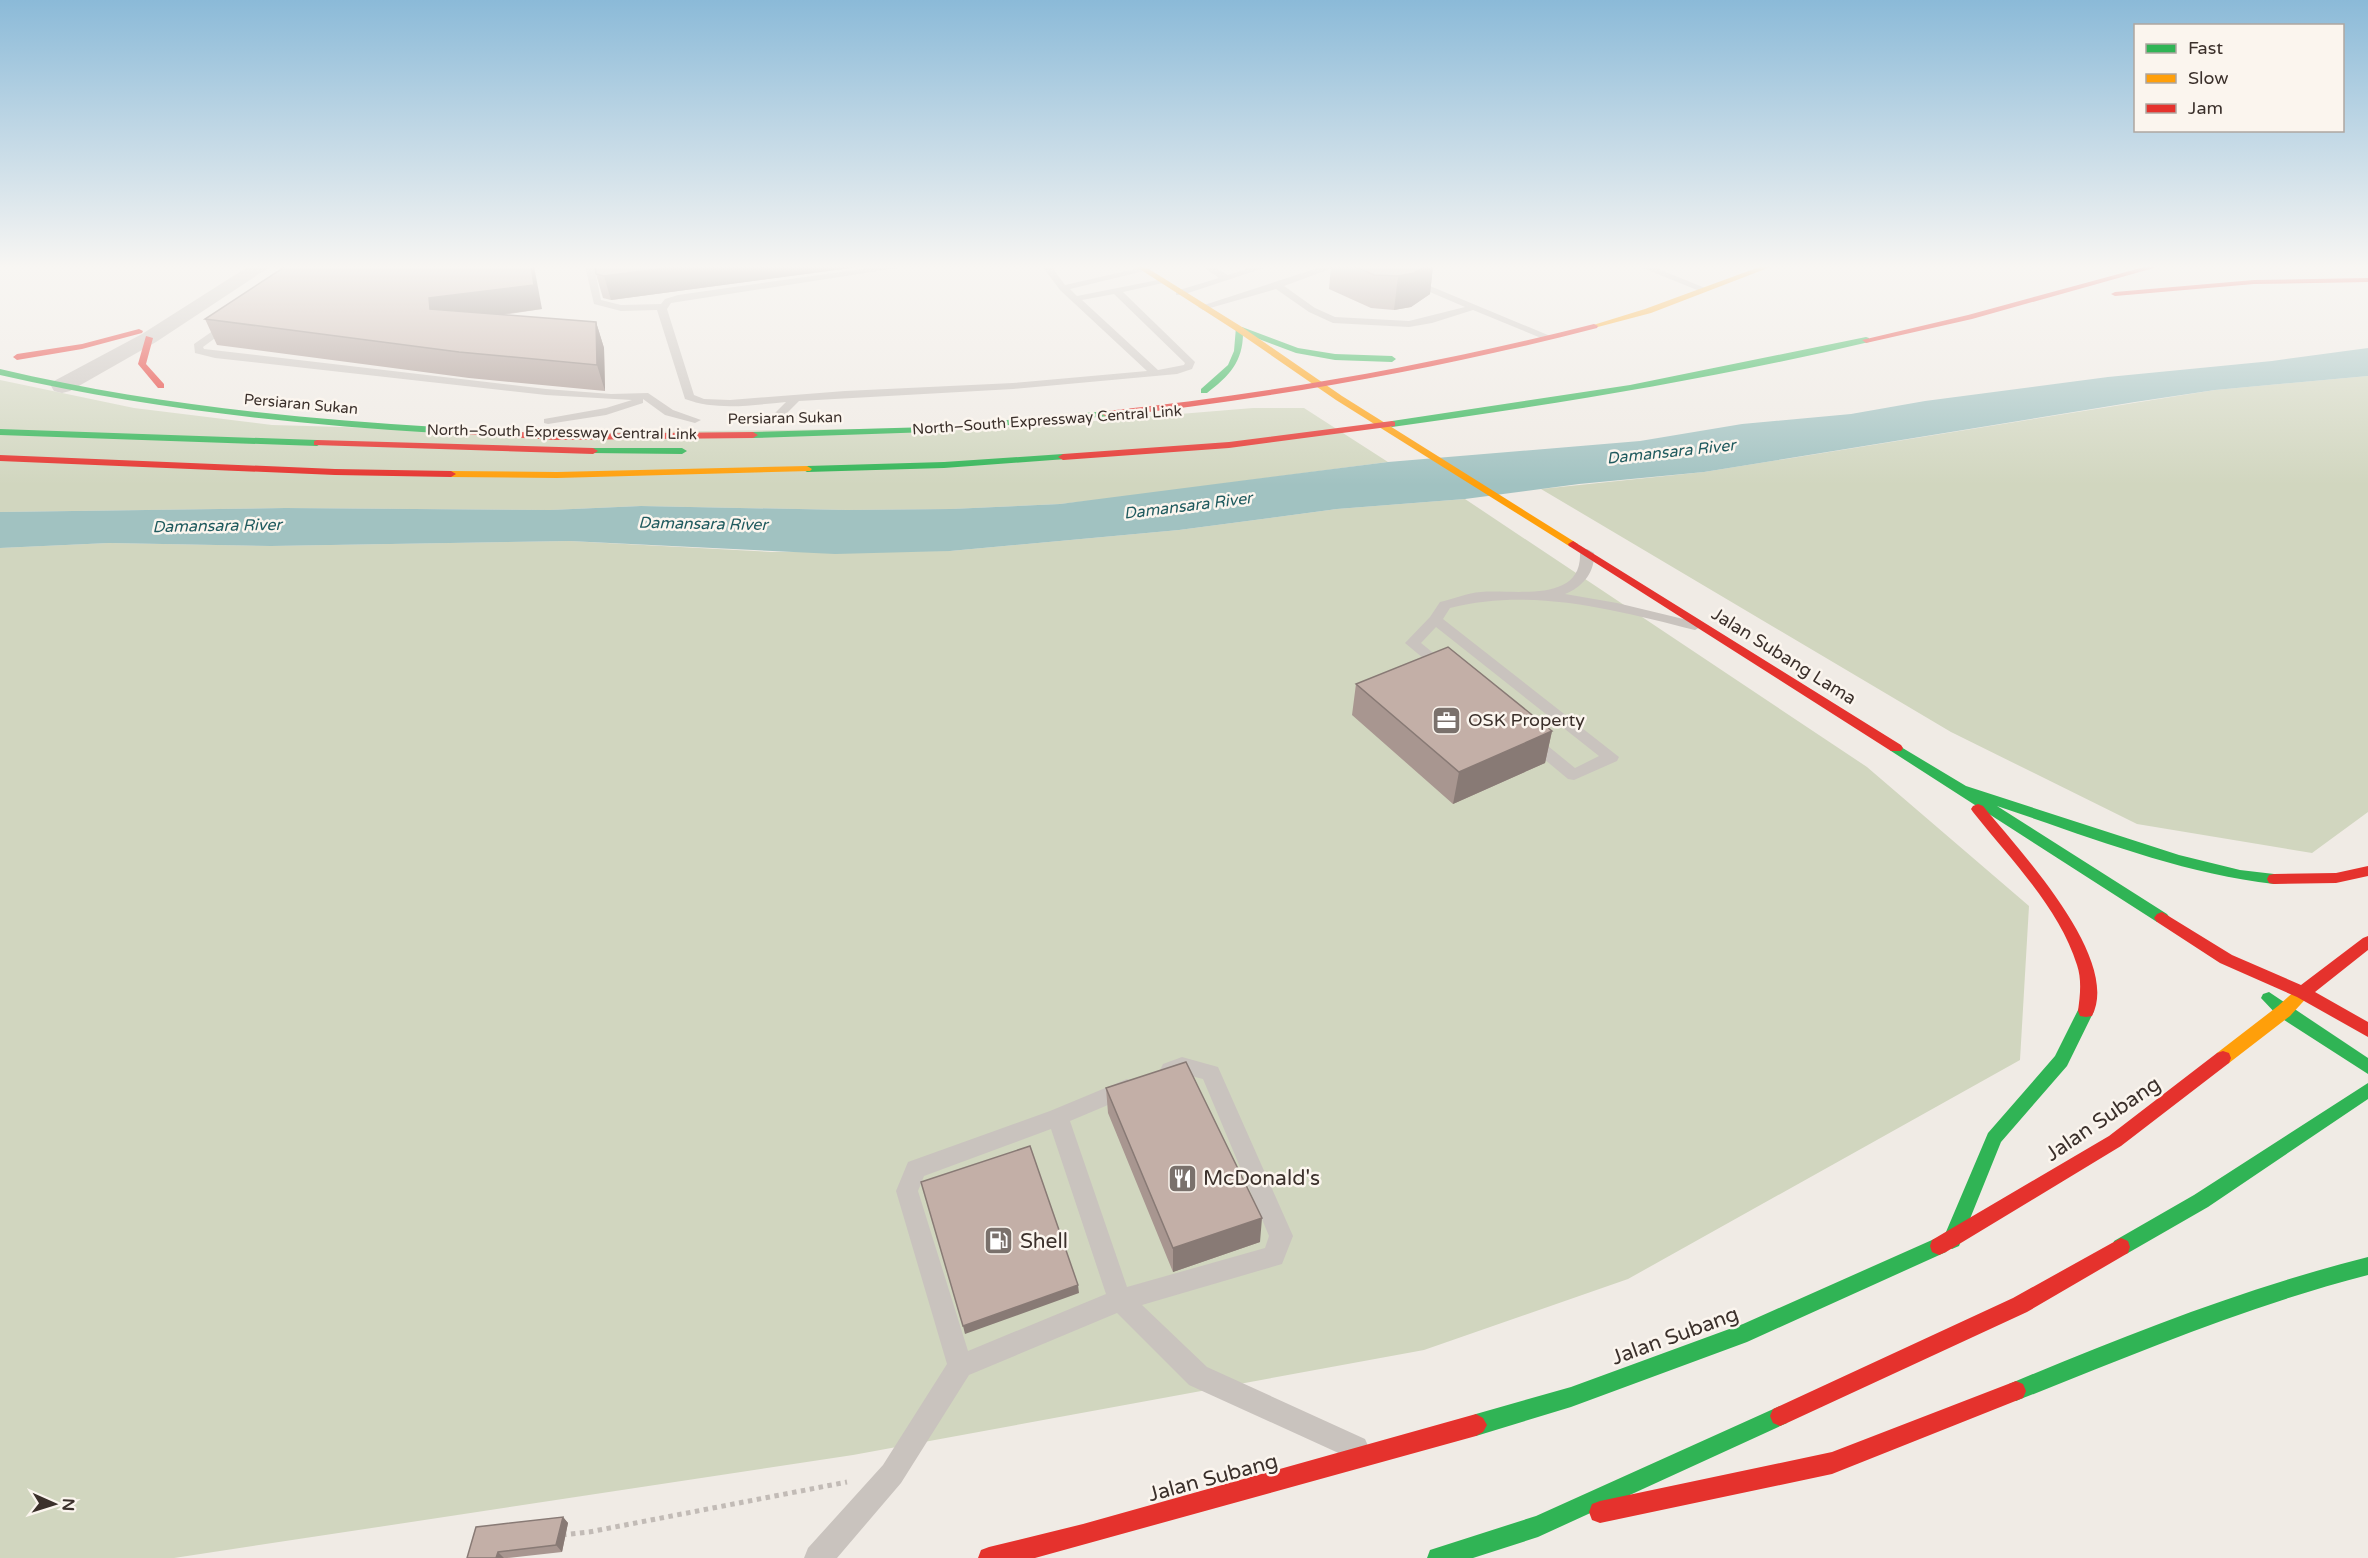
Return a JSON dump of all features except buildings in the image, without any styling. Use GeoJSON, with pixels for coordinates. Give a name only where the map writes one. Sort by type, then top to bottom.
{"type":"FeatureCollection","features":[{"type":"Feature","properties":{"kind":"main road"},"geometry":{"type":"LineString","coordinates":[[17,357],[123,339]]}},
{"type":"Feature","properties":{"kind":"main road"},"geometry":{"type":"LineString","coordinates":[[139,382],[166,387],[148,374],[142,364],[144,339]]}},
{"type":"Feature","properties":{"kind":"main road"},"geometry":{"type":"LineString","coordinates":[[1204,390],[1232,371],[1238,361],[1239,339]]}},
{"type":"Feature","properties":{"kind":"main road"},"geometry":{"type":"LineString","coordinates":[[1253,339],[1320,387]]}},
{"type":"Feature","properties":{"kind":"main road"},"geometry":{"type":"LineString","coordinates":[[1265,339],[1296,350],[1335,357],[1380,359],[1466,356]]}},
{"type":"Feature","properties":{"kind":"main road","name":"Persiaran Sukan"},"geometry":{"type":"LineString","coordinates":[[0,355],[17,357],[70,375],[187,408],[307,423],[555,437],[817,435],[1024,423],[1240,399],[1320,387],[1547,339]]}},
{"type":"Feature","properties":{"kind":"main road"},"geometry":{"type":"LineString","coordinates":[[0,458],[335,472],[558,475],[944,465],[1229,445],[1509,409],[1769,361],[1871,339]]}},
{"type":"Feature","properties":{"kind":"main road"},"geometry":{"type":"LineString","coordinates":[[1240,399],[1324,406],[1367,416],[1380,384],[1395,375],[1422,365]]}},
{"type":"Feature","properties":{"kind":"main road","name":"Persiaran Sukan"},"geometry":{"type":"LineString","coordinates":[[0,372],[70,375]]}},
{"type":"Feature","properties":{"kind":"main road","name":"Persiaran Sukan"},"geometry":{"type":"LineString","coordinates":[[1100,400],[1290,381],[1320,387]]}},
{"type":"Feature","properties":{"kind":"main road","name":"Jalan Subang Lama"},"geometry":{"type":"LineString","coordinates":[[1320,387],[1501,501],[1587,552],[2226,958]]}},
{"type":"Feature","properties":{"kind":"main road"},"geometry":{"type":"LineString","coordinates":[[1324,406],[1376,398]]}},
{"type":"Feature","properties":{"kind":"main road"},"geometry":{"type":"LineString","coordinates":[[542,420],[627,420]]}},
{"type":"Feature","properties":{"kind":"main road"},"geometry":{"type":"LineString","coordinates":[[650,420],[701,420]]}},
{"type":"Feature","properties":{"kind":"main road","name":"Persiaran Sukan"},"geometry":{"type":"LineString","coordinates":[[768,420],[790,420]]}},
{"type":"Feature","properties":{"kind":"main road","name":"North–South Expressway Central Link"},"geometry":{"type":"LineString","coordinates":[[0,432],[570,451],[698,451]]}},
{"type":"Feature","properties":{"kind":"main road"},"geometry":{"type":"LineString","coordinates":[[1963,790],[2171,859],[2242,876],[2280,880],[2319,880],[2368,871]]}},
{"type":"Feature","properties":{"kind":"main road"},"geometry":{"type":"LineString","coordinates":[[1952,1240],[1994,1138],[2061,1061],[2086,1013],[2089,990],[2085,966],[2074,939],[2064,923],[1963,790]]}},
{"type":"Feature","properties":{"kind":"main road","name":"Jalan Subang"},"geometry":{"type":"LineString","coordinates":[[989,1558],[1083,1535],[1374,1455],[1571,1397],[1747,1332],[1952,1240],[2115,1141],[2284,1011],[2303,993],[2368,942]]}},
{"type":"Feature","properties":{"kind":"main road"},"geometry":{"type":"LineString","coordinates":[[2226,958],[2303,993],[2368,1030]]}},
{"type":"Feature","properties":{"kind":"main road"},"geometry":{"type":"LineString","coordinates":[[2226,958],[2284,1011],[2368,1067]]}},
{"type":"Feature","properties":{"kind":"main road"},"geometry":{"type":"LineString","coordinates":[[1538,1526],[2020,1305],[2201,1202],[2368,1090]]}},
{"type":"Feature","properties":{"kind":"main road"},"geometry":{"type":"LineString","coordinates":[[1438,1558],[1538,1526],[1832,1463],[2169,1331],[2321,1277],[2368,1266]]}},
{"type":"Feature","properties":{"kind":"street"},"geometry":{"type":"LineString","coordinates":[[70,375],[137,339]]}},
{"type":"Feature","properties":{"kind":"lane"},"geometry":{"type":"LineString","coordinates":[[203,339],[198,346],[199,351],[215,356],[546,393],[611,397],[648,396],[664,412],[675,417],[701,420]]}},
{"type":"Feature","properties":{"kind":"lane"},"geometry":{"type":"LineString","coordinates":[[672,339],[689,397],[703,402],[730,403],[1012,386],[1177,371],[1188,367],[1190,362],[1166,339]]}},
{"type":"Feature","properties":{"kind":"lane"},"geometry":{"type":"LineString","coordinates":[[1118,339],[1156,373]]}},
{"type":"Feature","properties":{"kind":"lane"},"geometry":{"type":"LineString","coordinates":[[542,420],[626,407],[648,396]]}},
{"type":"Feature","properties":{"kind":"lane"},"geometry":{"type":"LineString","coordinates":[[768,420],[796,398]]}},
{"type":"Feature","properties":{"kind":"lane"},"geometry":{"type":"LineString","coordinates":[[1545,596],[1562,592],[1576,582],[1585,570],[1587,552]]}},
{"type":"Feature","properties":{"kind":"lane"},"geometry":{"type":"LineString","coordinates":[[1435,620],[1611,757],[1574,775],[1412,643],[1435,620],[1445,605],[1484,596],[1545,596],[1632,610],[1711,631]]}},
{"type":"Feature","properties":{"kind":"lane"},"geometry":{"type":"LineString","coordinates":[[818,1558],[892,1474],[960,1366],[1120,1300],[1274,1256],[1281,1236],[1211,1073],[1182,1065],[1058,1117],[916,1169],[907,1191],[960,1366]]}},
{"type":"Feature","properties":{"kind":"lane"},"geometry":{"type":"LineString","coordinates":[[1058,1117],[1120,1300],[1198,1376],[1374,1455]]}},
{"type":"Feature","properties":{"kind":"path"},"geometry":{"type":"LineString","coordinates":[[553,1536],[589,1532],[892,1474]]}},
{"type":"Feature","properties":{"kind":"green space"},"geometry":{"type":"Polygon","coordinates":[[[2368,376],[2368,812],[2312,853],[2137,824],[1951,732],[1541,489],[1704,472],[2215,390],[2368,376]]]}},
{"type":"Feature","properties":{"kind":"green space"},"geometry":{"type":"Polygon","coordinates":[[[0,380],[134,408],[272,425],[552,433],[1021,427],[1253,408],[1304,408],[1388,462],[1107,499],[1060,504],[951,509],[847,510],[641,506],[550,510],[285,508],[0,512],[0,380]]]}},
{"type":"Feature","properties":{"kind":"green space"},"geometry":{"type":"Polygon","coordinates":[[[1465,499],[1867,767],[2029,906],[2020,1060],[1628,1279],[1424,1350],[853,1455],[174,1558],[0,1558],[0,548],[109,543],[271,546],[569,541],[771,552],[950,551],[1179,530],[1337,509],[1465,499]]]}},
{"type":"Feature","properties":{"kind":"water","name":"Damansara River"},"geometry":{"type":"Polygon","coordinates":[[[2368,348],[2368,376],[2215,390],[1704,472],[1579,484],[1465,499],[1337,509],[1179,530],[950,551],[835,554],[569,541],[271,546],[109,543],[0,548],[0,512],[285,508],[550,510],[641,506],[847,510],[951,509],[1060,504],[1388,462],[1640,441],[1742,424],[1851,414],[1925,401],[2108,377],[2272,361],[2368,348]]]}},
{"type":"Feature","properties":{"kind":"traffic: fast"},"geometry":{"type":"LineString","coordinates":[[1204,391],[1232,366],[1238,351],[1239,339]]}},
{"type":"Feature","properties":{"kind":"traffic: fast"},"geometry":{"type":"LineString","coordinates":[[1265,339],[1296,350],[1335,357],[1392,359]]}},
{"type":"Feature","properties":{"kind":"traffic: fast"},"geometry":{"type":"LineString","coordinates":[[1392,424],[1630,387],[1866,340]]}},
{"type":"Feature","properties":{"kind":"traffic: fast"},"geometry":{"type":"LineString","coordinates":[[0,372],[108,395],[217,412],[327,423],[437,430]]}},
{"type":"Feature","properties":{"kind":"traffic: fast"},"geometry":{"type":"LineString","coordinates":[[753,435],[842,434],[930,429],[1107,414]]}},
{"type":"Feature","properties":{"kind":"traffic: fast"},"geometry":{"type":"LineString","coordinates":[[0,432],[317,443]]}},
{"type":"Feature","properties":{"kind":"traffic: fast"},"geometry":{"type":"LineString","coordinates":[[593,451],[682,451]]}},
{"type":"Feature","properties":{"kind":"traffic: fast"},"geometry":{"type":"LineString","coordinates":[[807,469],[944,465],[1063,457]]}},
{"type":"Feature","properties":{"kind":"traffic: fast"},"geometry":{"type":"LineString","coordinates":[[1896,748],[2162,918]]}},
{"type":"Feature","properties":{"kind":"traffic: fast"},"geometry":{"type":"LineString","coordinates":[[1963,790],[2177,860],[2240,875],[2274,879]]}},
{"type":"Feature","properties":{"kind":"traffic: fast"},"geometry":{"type":"LineString","coordinates":[[2269,998],[2284,1011],[2368,1067]]}},
{"type":"Feature","properties":{"kind":"traffic: fast"},"geometry":{"type":"LineString","coordinates":[[1952,1240],[1994,1138],[2061,1061],[2086,1011]]}},
{"type":"Feature","properties":{"kind":"traffic: fast"},"geometry":{"type":"LineString","coordinates":[[2121,1247],[2201,1201],[2368,1090]]}},
{"type":"Feature","properties":{"kind":"traffic: fast"},"geometry":{"type":"LineString","coordinates":[[1476,1425],[1571,1397],[1747,1332],[1939,1246]]}},
{"type":"Feature","properties":{"kind":"traffic: fast"},"geometry":{"type":"LineString","coordinates":[[2016,1391],[2234,1306],[2368,1266]]}},
{"type":"Feature","properties":{"kind":"traffic: fast"},"geometry":{"type":"LineString","coordinates":[[1438,1558],[1538,1526],[1780,1416]]}},
{"type":"Feature","properties":{"kind":"traffic: slow"},"geometry":{"type":"LineString","coordinates":[[1253,339],[1339,398],[1573,544]]}},
{"type":"Feature","properties":{"kind":"traffic: slow"},"geometry":{"type":"LineString","coordinates":[[451,474],[557,475],[807,469]]}},
{"type":"Feature","properties":{"kind":"traffic: slow"},"geometry":{"type":"LineString","coordinates":[[2223,1058],[2284,1011],[2303,993]]}},
{"type":"Feature","properties":{"kind":"traffic: jam"},"geometry":{"type":"LineString","coordinates":[[17,357],[110,339]]}},
{"type":"Feature","properties":{"kind":"traffic: jam"},"geometry":{"type":"LineString","coordinates":[[149,339],[142,364],[161,386]]}},
{"type":"Feature","properties":{"kind":"traffic: jam"},"geometry":{"type":"LineString","coordinates":[[1107,414],[1230,399],[1352,380],[1413,369],[1546,339]]}},
{"type":"Feature","properties":{"kind":"traffic: jam"},"geometry":{"type":"LineString","coordinates":[[1866,340],[1872,339]]}},
{"type":"Feature","properties":{"kind":"traffic: jam"},"geometry":{"type":"LineString","coordinates":[[1063,457],[1229,445],[1392,424]]}},
{"type":"Feature","properties":{"kind":"traffic: jam"},"geometry":{"type":"LineString","coordinates":[[437,430],[555,437],[753,435]]}},
{"type":"Feature","properties":{"kind":"traffic: jam"},"geometry":{"type":"LineString","coordinates":[[317,443],[593,451]]}},
{"type":"Feature","properties":{"kind":"traffic: jam"},"geometry":{"type":"LineString","coordinates":[[0,458],[335,472],[451,474]]}},
{"type":"Feature","properties":{"kind":"traffic: jam"},"geometry":{"type":"LineString","coordinates":[[1573,544],[1896,748]]}},
{"type":"Feature","properties":{"kind":"traffic: jam"},"geometry":{"type":"LineString","coordinates":[[1978,809],[2038,884],[2066,924],[2085,965],[2088,988],[2086,1011]]}},
{"type":"Feature","properties":{"kind":"traffic: jam"},"geometry":{"type":"LineString","coordinates":[[2274,879],[2336,878],[2368,871]]}},
{"type":"Feature","properties":{"kind":"traffic: jam"},"geometry":{"type":"LineString","coordinates":[[2162,918],[2226,959],[2303,993],[2368,1030]]}},
{"type":"Feature","properties":{"kind":"traffic: jam"},"geometry":{"type":"LineString","coordinates":[[2303,993],[2368,942]]}},
{"type":"Feature","properties":{"kind":"traffic: jam"},"geometry":{"type":"LineString","coordinates":[[1939,1246],[2115,1141],[2223,1058]]}},
{"type":"Feature","properties":{"kind":"traffic: jam"},"geometry":{"type":"LineString","coordinates":[[1780,1416],[2020,1305],[2121,1247]]}},
{"type":"Feature","properties":{"kind":"traffic: jam"},"geometry":{"type":"LineString","coordinates":[[1600,1512],[1832,1463],[2016,1391]]}},
{"type":"Feature","properties":{"kind":"traffic: jam"},"geometry":{"type":"LineString","coordinates":[[989,1558],[1083,1535],[1476,1425]]}},
{"type":"Feature","properties":{"kind":"place","name":"OSK Property"},"geometry":{"type":"Point","coordinates":[1447,720]}},
{"type":"Feature","properties":{"kind":"place","name":"McDonald's"},"geometry":{"type":"Point","coordinates":[1182,1178]}},
{"type":"Feature","properties":{"kind":"place","name":"Shell"},"geometry":{"type":"Point","coordinates":[999,1241]}}]}
